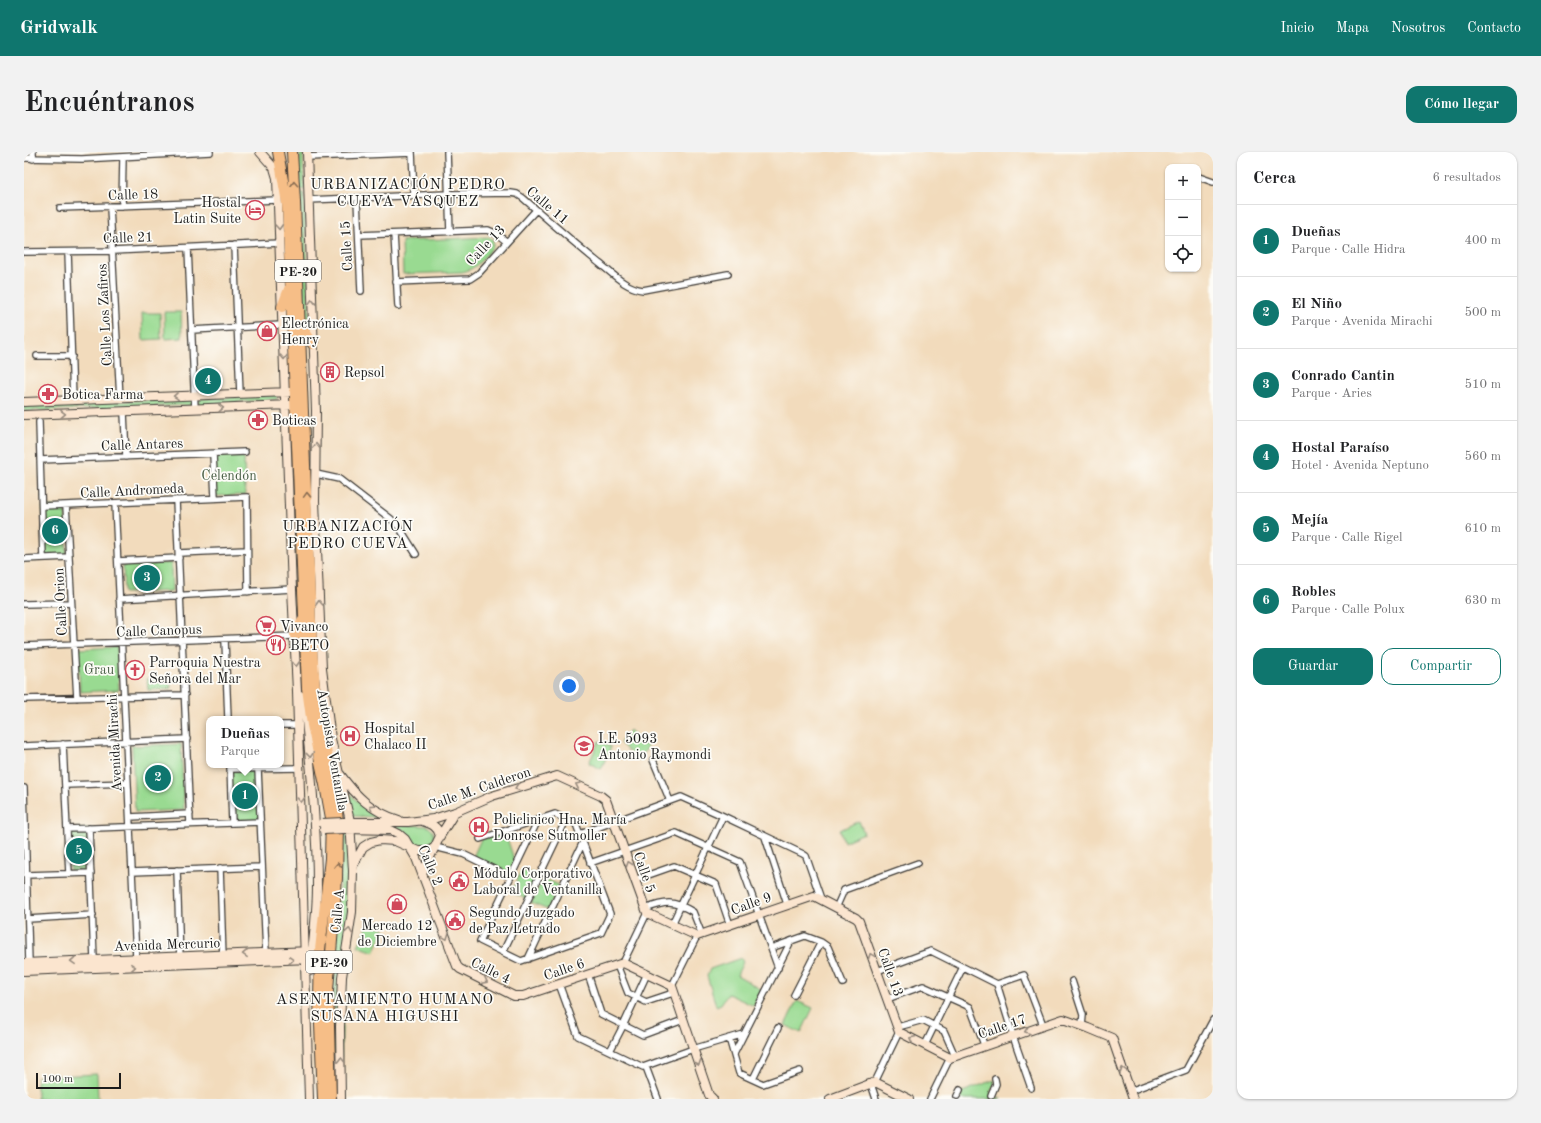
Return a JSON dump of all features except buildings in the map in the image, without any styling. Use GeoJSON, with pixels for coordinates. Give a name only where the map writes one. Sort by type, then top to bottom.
{"type":"FeatureCollection","features":[{"type":"Feature","properties":{"kind":"highway","name":"PE-20"},"geometry":{"type":"LineString","coordinates":[[278,152],[287,203],[294,391]]}},
{"type":"Feature","properties":{"kind":"highway","name":"PE-20"},"geometry":{"type":"LineString","coordinates":[[292,152],[296,202],[300,323],[294,391]]}},
{"type":"Feature","properties":{"kind":"highway"},"geometry":{"type":"LineString","coordinates":[[282,307],[290,286]]}},
{"type":"Feature","properties":{"kind":"highway"},"geometry":{"type":"LineString","coordinates":[[300,323],[313,344]]}},
{"type":"Feature","properties":{"kind":"highway","name":"Autopista Ventanilla"},"geometry":{"type":"LineString","coordinates":[[294,391],[315,687],[328,760],[336,789],[333,826]]}},
{"type":"Feature","properties":{"kind":"highway","name":"Autopista Ventanilla"},"geometry":{"type":"LineString","coordinates":[[295,405],[303,620],[309,700],[312,725],[326,785],[333,826]]}},
{"type":"Feature","properties":{"kind":"highway"},"geometry":{"type":"LineString","coordinates":[[295,636],[303,620]]}},
{"type":"Feature","properties":{"kind":"highway","name":"PE-20"},"geometry":{"type":"LineString","coordinates":[[323,1099],[319,999],[320,964],[333,826]]}},
{"type":"Feature","properties":{"kind":"highway","name":"PE-20"},"geometry":{"type":"LineString","coordinates":[[331,1099],[328,990],[337,878],[333,826]]}},
{"type":"Feature","properties":{"kind":"street"},"geometry":{"type":"LineString","coordinates":[[33,152],[33,159]]}},
{"type":"Feature","properties":{"kind":"street"},"geometry":{"type":"LineString","coordinates":[[82,152],[82,159]]}},
{"type":"Feature","properties":{"kind":"street"},"geometry":{"type":"LineString","coordinates":[[24,158],[82,159],[207,152]]}},
{"type":"Feature","properties":{"kind":"street","name":"Autopista Ventanilla"},"geometry":{"type":"LineString","coordinates":[[260,152],[276,171],[282,325],[294,391],[295,405],[292,589],[308,955]]}},
{"type":"Feature","properties":{"kind":"street"},"geometry":{"type":"LineString","coordinates":[[307,154],[412,152],[414,195]]}},
{"type":"Feature","properties":{"kind":"street"},"geometry":{"type":"LineString","coordinates":[[447,152],[450,232]]}},
{"type":"Feature","properties":{"kind":"street","name":"Autopista Ventanilla"},"geometry":{"type":"LineString","coordinates":[[307,154],[316,509],[322,669],[328,721],[338,770],[333,826],[317,887],[308,955]]}},
{"type":"Feature","properties":{"kind":"street"},"geometry":{"type":"LineString","coordinates":[[122,206],[123,157]]}},
{"type":"Feature","properties":{"kind":"street"},"geometry":{"type":"LineString","coordinates":[[1201,178],[1213,182]]}},
{"type":"Feature","properties":{"kind":"street","name":"Calle 11"},"geometry":{"type":"LineString","coordinates":[[308,200],[448,194],[518,194],[580,248],[614,275],[636,289],[643,290],[728,274]]}},
{"type":"Feature","properties":{"kind":"street","name":"Calle 15"},"geometry":{"type":"LineString","coordinates":[[357,199],[361,291]]}},
{"type":"Feature","properties":{"kind":"street","name":"Calle 18"},"geometry":{"type":"LineString","coordinates":[[60,208],[278,200]]}},
{"type":"Feature","properties":{"kind":"street","name":"Calle Los Zafiros"},"geometry":{"type":"LineString","coordinates":[[110,207],[120,399]]}},
{"type":"Feature","properties":{"kind":"street","name":"Calle 13"},"geometry":{"type":"LineString","coordinates":[[396,282],[470,279],[479,273],[536,210]]}},
{"type":"Feature","properties":{"kind":"street"},"geometry":{"type":"LineString","coordinates":[[359,235],[488,230],[497,234],[507,242]]}},
{"type":"Feature","properties":{"kind":"street"},"geometry":{"type":"LineString","coordinates":[[394,234],[398,306]]}},
{"type":"Feature","properties":{"kind":"street","name":"Calle 21"},"geometry":{"type":"LineString","coordinates":[[24,252],[113,251],[280,243]]}},
{"type":"Feature","properties":{"kind":"street"},"geometry":{"type":"LineString","coordinates":[[234,245],[240,394]]}},
{"type":"Feature","properties":{"kind":"street"},"geometry":{"type":"LineString","coordinates":[[188,248],[195,409]]}},
{"type":"Feature","properties":{"kind":"street"},"geometry":{"type":"LineString","coordinates":[[68,252],[73,400]]}},
{"type":"Feature","properties":{"kind":"street"},"geometry":{"type":"LineString","coordinates":[[192,330],[282,325]]}},
{"type":"Feature","properties":{"kind":"street"},"geometry":{"type":"LineString","coordinates":[[37,356],[72,356]]}},
{"type":"Feature","properties":{"kind":"street"},"geometry":{"type":"LineString","coordinates":[[24,402],[294,391]]}},
{"type":"Feature","properties":{"kind":"street"},"geometry":{"type":"LineString","coordinates":[[24,415],[295,405]]}},
{"type":"Feature","properties":{"kind":"street"},"geometry":{"type":"LineString","coordinates":[[124,412],[126,457]]}},
{"type":"Feature","properties":{"kind":"street"},"geometry":{"type":"LineString","coordinates":[[39,422],[43,558]]}},
{"type":"Feature","properties":{"kind":"street","name":"Calle Antares"},"geometry":{"type":"LineString","coordinates":[[40,460],[245,452]]}},
{"type":"Feature","properties":{"kind":"street"},"geometry":{"type":"LineString","coordinates":[[213,454],[215,498]]}},
{"type":"Feature","properties":{"kind":"street"},"geometry":{"type":"LineString","coordinates":[[316,474],[339,479],[391,520],[399,527],[416,554]]}},
{"type":"Feature","properties":{"kind":"street","name":"Calle Andromeda"},"geometry":{"type":"LineString","coordinates":[[42,506],[247,497],[247,550]]}},
{"type":"Feature","properties":{"kind":"street"},"geometry":{"type":"LineString","coordinates":[[176,500],[190,824]]}},
{"type":"Feature","properties":{"kind":"street","name":"Avenida Mirachi"},"geometry":{"type":"LineString","coordinates":[[115,503],[136,958]]}},
{"type":"Feature","properties":{"kind":"street","name":"Calle Orion"},"geometry":{"type":"LineString","coordinates":[[66,505],[77,698]]}},
{"type":"Feature","properties":{"kind":"street"},"geometry":{"type":"LineString","coordinates":[[118,561],[247,550],[248,592]]}},
{"type":"Feature","properties":{"kind":"street"},"geometry":{"type":"LineString","coordinates":[[24,559],[69,557]]}},
{"type":"Feature","properties":{"kind":"street"},"geometry":{"type":"LineString","coordinates":[[119,599],[292,589]]}},
{"type":"Feature","properties":{"kind":"street"},"geometry":{"type":"LineString","coordinates":[[24,604],[71,603]]}},
{"type":"Feature","properties":{"kind":"street","name":"Calle Canopus"},"geometry":{"type":"LineString","coordinates":[[24,646],[225,640],[295,636]]}},
{"type":"Feature","properties":{"kind":"street"},"geometry":{"type":"LineString","coordinates":[[225,640],[228,716]]}},
{"type":"Feature","properties":{"kind":"street","name":"Autopista Ventanilla"},"geometry":{"type":"LineString","coordinates":[[297,691],[304,700],[311,770],[333,826]]}},
{"type":"Feature","properties":{"kind":"street"},"geometry":{"type":"LineString","coordinates":[[24,699],[185,695]]}},
{"type":"Feature","properties":{"kind":"street"},"geometry":{"type":"LineString","coordinates":[[284,725],[298,724]]}},
{"type":"Feature","properties":{"kind":"street"},"geometry":{"type":"LineString","coordinates":[[24,746],[187,739]]}},
{"type":"Feature","properties":{"kind":"street"},"geometry":{"type":"LineString","coordinates":[[64,744],[69,874]]}},
{"type":"Feature","properties":{"kind":"street"},"geometry":{"type":"LineString","coordinates":[[653,760],[670,801]]}},
{"type":"Feature","properties":{"kind":"street"},"geometry":{"type":"LineString","coordinates":[[230,768],[232,823]]}},
{"type":"Feature","properties":{"kind":"street"},"geometry":{"type":"LineString","coordinates":[[244,768],[300,768]]}},
{"type":"Feature","properties":{"kind":"street"},"geometry":{"type":"LineString","coordinates":[[258,769],[261,867],[266,953]]}},
{"type":"Feature","properties":{"kind":"street"},"geometry":{"type":"LineString","coordinates":[[338,770],[352,791],[365,802],[378,811],[408,822]]}},
{"type":"Feature","properties":{"kind":"street","name":"Calle M. Calderon"},"geometry":{"type":"LineString","coordinates":[[333,826],[420,821],[455,812],[492,796],[554,776]]}},
{"type":"Feature","properties":{"kind":"street","name":"Calle 5"},"geometry":{"type":"LineString","coordinates":[[554,776],[601,796],[606,800],[646,911]]}},
{"type":"Feature","properties":{"kind":"street"},"geometry":{"type":"LineString","coordinates":[[65,785],[128,783]]}},
{"type":"Feature","properties":{"kind":"street"},"geometry":{"type":"LineString","coordinates":[[24,788],[28,919],[26,963]]}},
{"type":"Feature","properties":{"kind":"street"},"geometry":{"type":"LineString","coordinates":[[580,834],[681,797],[805,855],[817,897],[836,908],[845,890],[918,863]]}},
{"type":"Feature","properties":{"kind":"street"},"geometry":{"type":"LineString","coordinates":[[422,874],[440,836],[455,812]]}},
{"type":"Feature","properties":{"kind":"street"},"geometry":{"type":"LineString","coordinates":[[130,817],[190,814]]}},
{"type":"Feature","properties":{"kind":"street"},"geometry":{"type":"LineString","coordinates":[[480,839],[555,814],[577,824],[590,863],[610,914],[602,932],[528,959],[519,960],[480,940],[538,820]]}},
{"type":"Feature","properties":{"kind":"street"},"geometry":{"type":"LineString","coordinates":[[673,922],[723,816]]}},
{"type":"Feature","properties":{"kind":"street"},"geometry":{"type":"LineString","coordinates":[[503,952],[566,820]]}},
{"type":"Feature","properties":{"kind":"street"},"geometry":{"type":"LineString","coordinates":[[420,821],[435,827],[440,836]]}},
{"type":"Feature","properties":{"kind":"street"},"geometry":{"type":"LineString","coordinates":[[67,829],[260,822]]}},
{"type":"Feature","properties":{"kind":"street","name":"Calle 2"},"geometry":{"type":"LineString","coordinates":[[333,826],[391,830],[399,834],[405,840],[411,848],[422,874],[456,966]]}},
{"type":"Feature","properties":{"kind":"street","name":"Calle A"},"geometry":{"type":"LineString","coordinates":[[333,826],[353,866],[352,912],[342,977],[340,1027],[341,1099]]}},
{"type":"Feature","properties":{"kind":"street"},"geometry":{"type":"LineString","coordinates":[[89,828],[94,960]]}},
{"type":"Feature","properties":{"kind":"street"},"geometry":{"type":"LineString","coordinates":[[590,863],[676,832],[740,863],[778,968]]}},
{"type":"Feature","properties":{"kind":"street"},"geometry":{"type":"LineString","coordinates":[[765,837],[787,904]]}},
{"type":"Feature","properties":{"kind":"street"},"geometry":{"type":"LineString","coordinates":[[353,866],[360,850],[371,842],[388,840],[395,841],[418,852],[425,852],[435,847],[463,854],[510,877]]}},
{"type":"Feature","properties":{"kind":"street"},"geometry":{"type":"LineString","coordinates":[[528,959],[583,842]]}},
{"type":"Feature","properties":{"kind":"street"},"geometry":{"type":"LineString","coordinates":[[635,882],[637,879],[675,866],[716,884],[730,925]]}},
{"type":"Feature","properties":{"kind":"street"},"geometry":{"type":"LineString","coordinates":[[132,872],[261,867]]}},
{"type":"Feature","properties":{"kind":"street"},"geometry":{"type":"LineString","coordinates":[[220,868],[224,959]]}},
{"type":"Feature","properties":{"kind":"street"},"geometry":{"type":"LineString","coordinates":[[177,870],[180,960]]}},
{"type":"Feature","properties":{"kind":"street"},"geometry":{"type":"LineString","coordinates":[[26,875],[91,873]]}},
{"type":"Feature","properties":{"kind":"street","name":"Calle 9"},"geometry":{"type":"LineString","coordinates":[[700,935],[787,904],[817,897]]}},
{"type":"Feature","properties":{"kind":"street"},"geometry":{"type":"LineString","coordinates":[[665,902],[680,906],[693,912],[700,935],[672,990],[648,1002],[626,992],[620,964],[646,911],[665,902]]}},
{"type":"Feature","properties":{"kind":"street","name":"Calle 13"},"geometry":{"type":"LineString","coordinates":[[836,908],[859,921],[898,1030]]}},
{"type":"Feature","properties":{"kind":"street"},"geometry":{"type":"LineString","coordinates":[[646,911],[700,935]]}},
{"type":"Feature","properties":{"kind":"street"},"geometry":{"type":"LineString","coordinates":[[28,919],[92,915]]}},
{"type":"Feature","properties":{"kind":"street"},"geometry":{"type":"LineString","coordinates":[[771,948],[805,936],[821,942],[828,947],[843,983]]}},
{"type":"Feature","properties":{"kind":"street"},"geometry":{"type":"LineString","coordinates":[[734,1054],[792,941]]}},
{"type":"Feature","properties":{"kind":"street"},"geometry":{"type":"LineString","coordinates":[[794,995],[821,942]]}},
{"type":"Feature","properties":{"kind":"street"},"geometry":{"type":"LineString","coordinates":[[877,971],[931,951],[997,984],[1024,975],[1043,1025]]}},
{"type":"Feature","properties":{"kind":"street","name":"Avenida Mercurio"},"geometry":{"type":"LineString","coordinates":[[224,959],[266,953],[308,955]]}},
{"type":"Feature","properties":{"kind":"street"},"geometry":{"type":"LineString","coordinates":[[308,955],[306,1012],[309,1099]]}},
{"type":"Feature","properties":{"kind":"street","name":"Avenida Mercurio"},"geometry":{"type":"LineString","coordinates":[[26,963],[136,958],[180,960],[308,955]]}},
{"type":"Feature","properties":{"kind":"street"},"geometry":{"type":"LineString","coordinates":[[115,959],[116,968]]}},
{"type":"Feature","properties":{"kind":"street","name":"Avenida Mercurio"},"geometry":{"type":"LineString","coordinates":[[24,971],[116,968],[180,960]]}},
{"type":"Feature","properties":{"kind":"street"},"geometry":{"type":"LineString","coordinates":[[620,964],[672,990],[709,1095],[712,1099]]}},
{"type":"Feature","properties":{"kind":"street","name":"Calle 6"},"geometry":{"type":"LineString","coordinates":[[514,996],[523,996],[620,964]]}},
{"type":"Feature","properties":{"kind":"street","name":"Calle 4"},"geometry":{"type":"LineString","coordinates":[[456,966],[514,996]]}},
{"type":"Feature","properties":{"kind":"street"},"geometry":{"type":"LineString","coordinates":[[926,1043],[963,967]]}},
{"type":"Feature","properties":{"kind":"street"},"geometry":{"type":"LineString","coordinates":[[588,974],[601,1014],[624,1026],[644,1035],[683,1020]]}},
{"type":"Feature","properties":{"kind":"street"},"geometry":{"type":"LineString","coordinates":[[610,1051],[624,1026],[646,976]]}},
{"type":"Feature","properties":{"kind":"street"},"geometry":{"type":"LineString","coordinates":[[1072,981],[1083,1015],[1082,1026],[1110,1037],[1113,1040],[1133,1099]]}},
{"type":"Feature","properties":{"kind":"street"},"geometry":{"type":"LineString","coordinates":[[559,984],[578,1036],[645,1067],[658,1099]]}},
{"type":"Feature","properties":{"kind":"street"},"geometry":{"type":"LineString","coordinates":[[997,984],[1031,1088]]}},
{"type":"Feature","properties":{"kind":"street"},"geometry":{"type":"LineString","coordinates":[[887,999],[923,986],[948,997],[970,1008],[983,1042]]}},
{"type":"Feature","properties":{"kind":"street"},"geometry":{"type":"LineString","coordinates":[[876,1099],[873,1083],[898,1030],[923,1020],[944,1031],[952,1057],[930,1099]]}},
{"type":"Feature","properties":{"kind":"street","name":"Calle 17"},"geometry":{"type":"LineString","coordinates":[[952,1057],[1043,1025],[1064,1020],[1082,1026]]}},
{"type":"Feature","properties":{"kind":"street"},"geometry":{"type":"LineString","coordinates":[[1130,1091],[1186,1070],[1213,1020]]}},
{"type":"Feature","properties":{"kind":"street"},"geometry":{"type":"LineString","coordinates":[[753,1079],[778,1028]]}},
{"type":"Feature","properties":{"kind":"street"},"geometry":{"type":"LineString","coordinates":[[898,1030],[952,1057]]}},
{"type":"Feature","properties":{"kind":"street"},"geometry":{"type":"LineString","coordinates":[[645,1067],[693,1049],[744,1034]]}},
{"type":"Feature","properties":{"kind":"street"},"geometry":{"type":"LineString","coordinates":[[729,1038],[739,1073],[763,1084],[800,1071]]}},
{"type":"Feature","properties":{"kind":"street"},"geometry":{"type":"LineString","coordinates":[[991,1096],[996,1084],[995,1079]]}},
{"type":"Feature","properties":{"kind":"street"},"geometry":{"type":"LineString","coordinates":[[830,1099],[842,1097],[873,1083],[909,1099]]}},
{"type":"Feature","properties":{"kind":"green space"},"geometry":{"type":"Polygon","coordinates":[[[301,152],[303,152],[304,190],[300,189],[298,164],[301,152]]]}},
{"type":"Feature","properties":{"kind":"green space"},"geometry":{"type":"Polygon","coordinates":[[[300,192],[304,193],[310,323],[304,309],[300,192]]]}},
{"type":"Feature","properties":{"kind":"green space"},"geometry":{"type":"Polygon","coordinates":[[[489,237],[493,240],[493,247],[476,266],[467,271],[403,274],[402,241],[489,237]]]}},
{"type":"Feature","properties":{"kind":"green space"},"geometry":{"type":"Polygon","coordinates":[[[164,312],[181,312],[182,338],[165,339],[164,312]]]}},
{"type":"Feature","properties":{"kind":"green space"},"geometry":{"type":"Polygon","coordinates":[[[142,313],[160,313],[161,339],[143,340],[142,313]]]}},
{"type":"Feature","properties":{"kind":"green space"},"geometry":{"type":"Polygon","coordinates":[[[277,395],[277,399],[200,405],[199,401],[200,399],[277,395]]]}},
{"type":"Feature","properties":{"kind":"green space"},"geometry":{"type":"Polygon","coordinates":[[[191,399],[193,405],[24,411],[24,405],[191,399]]]}},
{"type":"Feature","properties":{"kind":"green space","name":"Celendón"},"geometry":{"type":"Polygon","coordinates":[[[244,454],[245,495],[214,496],[212,455],[244,454]]]}},
{"type":"Feature","properties":{"kind":"green space"},"geometry":{"type":"Polygon","coordinates":[[[43,507],[65,507],[67,555],[45,556],[43,507]]]}},
{"type":"Feature","properties":{"kind":"green space"},"geometry":{"type":"Polygon","coordinates":[[[171,563],[172,591],[124,593],[123,565],[171,563]]]}},
{"type":"Feature","properties":{"kind":"green space","name":"Grau"},"geometry":{"type":"Polygon","coordinates":[[[117,647],[119,690],[80,692],[78,649],[117,647]]]}},
{"type":"Feature","properties":{"kind":"green space"},"geometry":{"type":"Polygon","coordinates":[[[170,678],[171,689],[148,690],[147,679],[170,678]]]}},
{"type":"Feature","properties":{"kind":"green space"},"geometry":{"type":"Polygon","coordinates":[[[630,730],[648,747],[638,760],[620,743],[630,730]]]}},
{"type":"Feature","properties":{"kind":"green space"},"geometry":{"type":"Polygon","coordinates":[[[599,741],[611,747],[601,769],[589,763],[599,741]]]}},
{"type":"Feature","properties":{"kind":"green space"},"geometry":{"type":"Polygon","coordinates":[[[181,744],[184,810],[135,812],[132,746],[181,744]]]}},
{"type":"Feature","properties":{"kind":"green space"},"geometry":{"type":"Polygon","coordinates":[[[258,770],[260,822],[232,820],[230,771],[258,770]]]}},
{"type":"Feature","properties":{"kind":"green space"},"geometry":{"type":"Polygon","coordinates":[[[348,792],[359,803],[376,815],[376,817],[353,816],[348,792]]]}},
{"type":"Feature","properties":{"kind":"green space"},"geometry":{"type":"Polygon","coordinates":[[[859,821],[864,833],[844,842],[840,830],[859,821]]]}},
{"type":"Feature","properties":{"kind":"green space"},"geometry":{"type":"Polygon","coordinates":[[[390,824],[427,826],[432,830],[434,838],[429,845],[420,847],[416,845],[406,832],[390,824]]]}},
{"type":"Feature","properties":{"kind":"green space"},"geometry":{"type":"Polygon","coordinates":[[[88,829],[90,872],[70,872],[69,830],[88,829]]]}},
{"type":"Feature","properties":{"kind":"green space"},"geometry":{"type":"Polygon","coordinates":[[[505,832],[515,862],[509,875],[473,857],[481,839],[505,832]]]}},
{"type":"Feature","properties":{"kind":"green space"},"geometry":{"type":"Polygon","coordinates":[[[348,834],[350,894],[347,917],[339,1099],[336,1099],[333,1037],[333,978],[343,835],[348,834]]]}},
{"type":"Feature","properties":{"kind":"green space"},"geometry":{"type":"Polygon","coordinates":[[[522,869],[537,875],[526,899],[511,892],[522,869]]]}},
{"type":"Feature","properties":{"kind":"green space"},"geometry":{"type":"Polygon","coordinates":[[[543,878],[559,885],[548,910],[531,903],[543,878]]]}},
{"type":"Feature","properties":{"kind":"green space"},"geometry":{"type":"Polygon","coordinates":[[[369,923],[385,929],[374,952],[358,946],[369,923]]]}},
{"type":"Feature","properties":{"kind":"green space"},"geometry":{"type":"Polygon","coordinates":[[[741,958],[743,962],[737,975],[762,990],[754,1006],[728,994],[721,1004],[716,1006],[707,976],[710,969],[741,958]]]}},
{"type":"Feature","properties":{"kind":"green space"},"geometry":{"type":"Polygon","coordinates":[[[797,1001],[813,1008],[801,1033],[785,1025],[797,1001]]]}},
{"type":"Feature","properties":{"kind":"green space"},"geometry":{"type":"Polygon","coordinates":[[[97,1074],[98,1099],[37,1099],[37,1077],[97,1074]]]}},
{"type":"Feature","properties":{"kind":"green space"},"geometry":{"type":"Polygon","coordinates":[[[994,1080],[995,1083],[990,1093],[1001,1099],[961,1099],[960,1097],[962,1092],[994,1080]]]}},
{"type":"Feature","properties":{"kind":"place","name":"Hostal Latin Suite"},"geometry":{"type":"Point","coordinates":[255,210]}},
{"type":"Feature","properties":{"kind":"place","name":"Electrónica Henry"},"geometry":{"type":"Point","coordinates":[267,331]}},
{"type":"Feature","properties":{"kind":"place","name":"Repsol"},"geometry":{"type":"Point","coordinates":[330,372]}},
{"type":"Feature","properties":{"kind":"place","name":"Hostal Paraíso"},"geometry":{"type":"Point","coordinates":[208,381]}},
{"type":"Feature","properties":{"kind":"place","name":"Botica Farma"},"geometry":{"type":"Point","coordinates":[48,394]}},
{"type":"Feature","properties":{"kind":"place","name":"Boticas"},"geometry":{"type":"Point","coordinates":[258,420]}},
{"type":"Feature","properties":{"kind":"place","name":"Robles"},"geometry":{"type":"Point","coordinates":[55,531]}},
{"type":"Feature","properties":{"kind":"place","name":"Conrado Cantin"},"geometry":{"type":"Point","coordinates":[147,578]}},
{"type":"Feature","properties":{"kind":"place","name":"Vivanco"},"geometry":{"type":"Point","coordinates":[266,626]}},
{"type":"Feature","properties":{"kind":"place","name":"BETO"},"geometry":{"type":"Point","coordinates":[276,645]}},
{"type":"Feature","properties":{"kind":"place","name":"Parroquia Nuestra Señora del Mar"},"geometry":{"type":"Point","coordinates":[135,670]}},
{"type":"Feature","properties":{"kind":"place","name":"Hospital Chalaco II"},"geometry":{"type":"Point","coordinates":[350,736]}},
{"type":"Feature","properties":{"kind":"place","name":"I.E. 5093 Antonio Raymondi"},"geometry":{"type":"Point","coordinates":[584,746]}},
{"type":"Feature","properties":{"kind":"place","name":"El Niño"},"geometry":{"type":"Point","coordinates":[158,778]}},
{"type":"Feature","properties":{"kind":"place","name":"Dueñas"},"geometry":{"type":"Point","coordinates":[245,796]}},
{"type":"Feature","properties":{"kind":"place","name":"Policlinico Hna. María Donrose Sutmoller"},"geometry":{"type":"Point","coordinates":[479,827]}},
{"type":"Feature","properties":{"kind":"place","name":"Mejía"},"geometry":{"type":"Point","coordinates":[79,851]}},
{"type":"Feature","properties":{"kind":"place","name":"Módulo Corporativo Laboral de Ventanilla"},"geometry":{"type":"Point","coordinates":[459,881]}},
{"type":"Feature","properties":{"kind":"place","name":"Mercado 12 de Diciembre"},"geometry":{"type":"Point","coordinates":[397,904]}},
{"type":"Feature","properties":{"kind":"place","name":"Segundo Juzgado de Paz Letrado"},"geometry":{"type":"Point","coordinates":[455,920]}},
{"type":"Feature","properties":{"kind":"district","name":"URBANIZACIÓN PEDRO CUEVA VÁSQUEZ"},"geometry":{"type":"Point","coordinates":[408,192]}},
{"type":"Feature","properties":{"kind":"district","name":"URBANIZACIÓN PEDRO CUEVA"},"geometry":{"type":"Point","coordinates":[348,534]}},
{"type":"Feature","properties":{"kind":"district","name":"ASENTAMIENTO HUMANO SUSANA HIGUSHI"},"geometry":{"type":"Point","coordinates":[385,1008]}}]}
